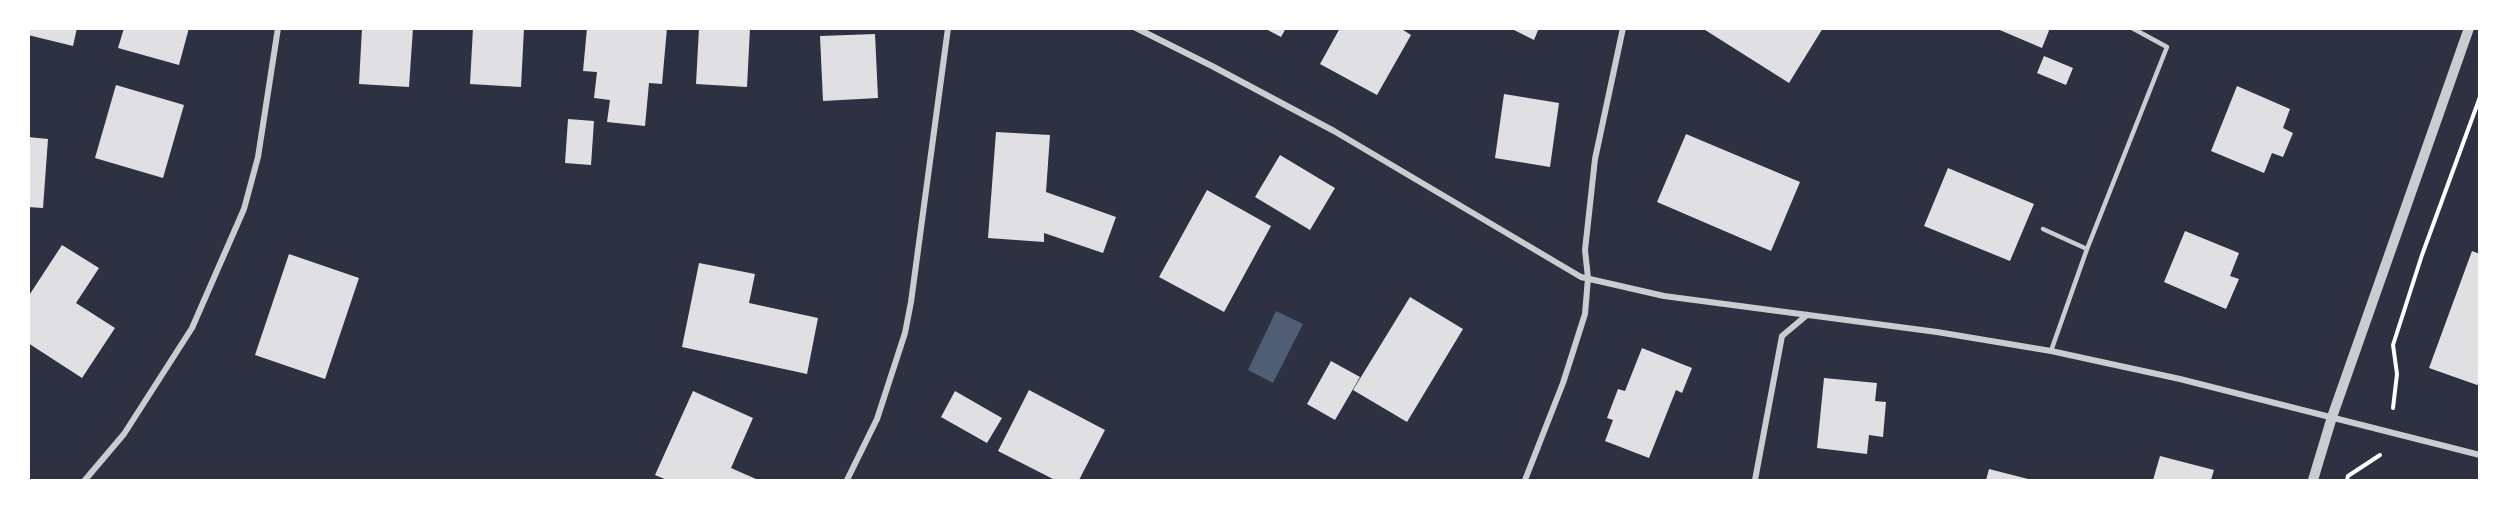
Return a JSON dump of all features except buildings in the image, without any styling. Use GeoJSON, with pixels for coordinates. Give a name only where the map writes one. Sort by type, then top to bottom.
{"type":"FeatureCollection","features":[{"type":"Feature","properties":{"kind":"street"},"geometry":{"type":"LineString","coordinates":[[86,480],[124,434],[192,328],[244,209],[258,157],[278,28]]}},
{"type":"Feature","properties":{"kind":"street"},"geometry":{"type":"LineString","coordinates":[[847,480],[877,419],[905,333],[912,302],[948,28]]}},
{"type":"Feature","properties":{"kind":"street"},"geometry":{"type":"LineString","coordinates":[[1136,28],[1334,131],[1540,254],[1588,278],[1664,296],[1937,332],[2051,351],[2180,379],[2480,455]]}},
{"type":"Feature","properties":{"kind":"street"},"geometry":{"type":"LineString","coordinates":[[1525,480],[1563,383],[1585,314],[1588,278],[1585,250],[1595,159],[1623,28]]}},
{"type":"Feature","properties":{"kind":"street"},"geometry":{"type":"LineString","coordinates":[[2313,480],[2332,417],[2469,28]]}},
{"type":"Feature","properties":{"kind":"street"},"geometry":{"type":"LineString","coordinates":[[1755,480],[1782,336],[1807,315]]}},
{"type":"Feature","properties":{"kind":"lane"},"geometry":{"type":"LineString","coordinates":[[2051,351],[2087,249],[2167,47],[2132,28]]}},
{"type":"Feature","properties":{"kind":"lane"},"geometry":{"type":"LineString","coordinates":[[2043,230],[2087,249]]}},
{"type":"Feature","properties":{"kind":"path"},"geometry":{"type":"LineString","coordinates":[[2347,480],[2348,476],[2384,453],[2390,432],[2397,374],[2393,345],[2422,255],[2480,98]]}},
{"type":"Feature","properties":{"kind":"water"},"geometry":{"type":"Polygon","coordinates":[[[1276,311],[1303,324],[1273,383],[1248,370],[1276,311]]]}}]}
